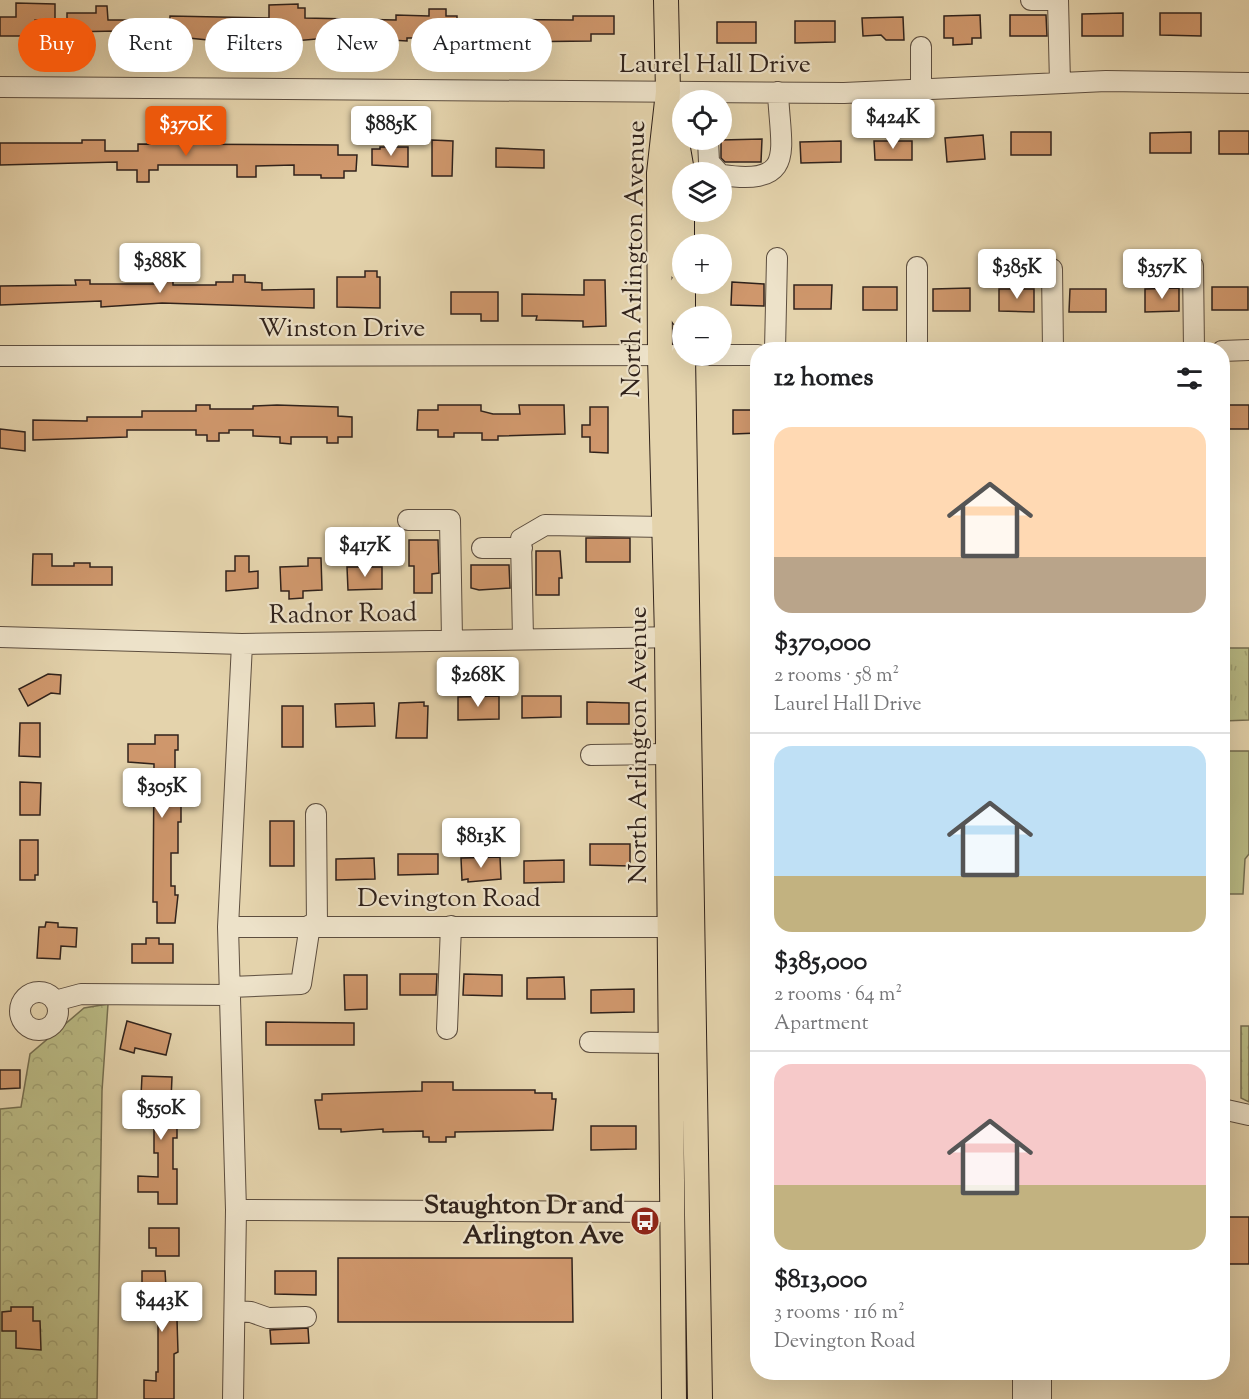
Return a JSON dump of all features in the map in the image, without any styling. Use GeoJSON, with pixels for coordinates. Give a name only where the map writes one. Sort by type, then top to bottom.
{"type":"FeatureCollection","features":[{"type":"Feature","properties":{"kind":"main road","name":"North Arlington Avenue"},"geometry":{"type":"LineString","coordinates":[[666,0],[668,92],[659,173],[672,313]]}},
{"type":"Feature","properties":{"kind":"main road","name":"North Arlington Avenue"},"geometry":{"type":"LineString","coordinates":[[668,92],[682,171],[682,234]]}},
{"type":"Feature","properties":{"kind":"main road","name":"North Arlington Avenue"},"geometry":{"type":"LineString","coordinates":[[674,1399],[668,754],[678,637],[665,527],[675,366]]}},
{"type":"Feature","properties":{"kind":"main road","name":"North Arlington Avenue"},"geometry":{"type":"LineString","coordinates":[[676,366],[678,637],[700,1399]]}},
{"type":"Feature","properties":{"kind":"street"},"geometry":{"type":"LineString","coordinates":[[1031,0],[1058,0],[1060,83]]}},
{"type":"Feature","properties":{"kind":"street"},"geometry":{"type":"LineString","coordinates":[[921,47],[921,91]]}},
{"type":"Feature","properties":{"kind":"street","name":"Laurel Hall Drive"},"geometry":{"type":"LineString","coordinates":[[732,95],[921,91],[1060,83],[1249,83]]}},
{"type":"Feature","properties":{"kind":"street","name":"Laurel Hall Drive"},"geometry":{"type":"LineString","coordinates":[[0,87],[672,92]]}},
{"type":"Feature","properties":{"kind":"street"},"geometry":{"type":"LineString","coordinates":[[732,175],[762,176],[777,169],[780,162],[778,92]]}},
{"type":"Feature","properties":{"kind":"street"},"geometry":{"type":"LineString","coordinates":[[776,342],[777,258]]}},
{"type":"Feature","properties":{"kind":"street"},"geometry":{"type":"LineString","coordinates":[[1193,266],[1194,342]]}},
{"type":"Feature","properties":{"kind":"street"},"geometry":{"type":"LineString","coordinates":[[917,267],[917,342]]}},
{"type":"Feature","properties":{"kind":"street"},"geometry":{"type":"LineString","coordinates":[[1052,268],[1053,342]]}},
{"type":"Feature","properties":{"kind":"street"},"geometry":{"type":"LineString","coordinates":[[1230,351],[1249,350]]}},
{"type":"Feature","properties":{"kind":"street","name":"Winston Drive"},"geometry":{"type":"LineString","coordinates":[[732,355],[750,355]]}},
{"type":"Feature","properties":{"kind":"street","name":"Winston Drive"},"geometry":{"type":"LineString","coordinates":[[0,356],[672,356]]}},
{"type":"Feature","properties":{"kind":"street"},"geometry":{"type":"LineString","coordinates":[[408,520],[450,520],[452,640]]}},
{"type":"Feature","properties":{"kind":"street"},"geometry":{"type":"LineString","coordinates":[[523,639],[521,539],[545,525],[665,527]]}},
{"type":"Feature","properties":{"kind":"street"},"geometry":{"type":"LineString","coordinates":[[482,548],[522,548]]}},
{"type":"Feature","properties":{"kind":"street","name":"Radnor Road"},"geometry":{"type":"LineString","coordinates":[[0,637],[242,644],[678,637]]}},
{"type":"Feature","properties":{"kind":"street"},"geometry":{"type":"LineString","coordinates":[[233,1399],[236,1210],[228,927],[242,644]]}},
{"type":"Feature","properties":{"kind":"street"},"geometry":{"type":"LineString","coordinates":[[591,755],[668,754]]}},
{"type":"Feature","properties":{"kind":"street"},"geometry":{"type":"LineString","coordinates":[[55,1001],[81,994],[230,991],[301,984],[313,925],[316,814]]}},
{"type":"Feature","properties":{"kind":"street","name":"Devington Road"},"geometry":{"type":"LineString","coordinates":[[228,927],[313,925],[669,927]]}},
{"type":"Feature","properties":{"kind":"street"},"geometry":{"type":"LineString","coordinates":[[447,1029],[451,926]]}},
{"type":"Feature","properties":{"kind":"street"},"geometry":{"type":"LineString","coordinates":[[590,1042],[670,1043]]}},
{"type":"Feature","properties":{"kind":"street"},"geometry":{"type":"LineString","coordinates":[[1230,1110],[1249,1114]]}},
{"type":"Feature","properties":{"kind":"street"},"geometry":{"type":"LineString","coordinates":[[236,1210],[671,1212]]}},
{"type":"Feature","properties":{"kind":"street"},"geometry":{"type":"LineString","coordinates":[[235,1311],[252,1312],[268,1318],[306,1317]]}},
{"type":"Feature","properties":{"kind":"street"},"geometry":{"type":"LineString","coordinates":[[1023,1380],[1023,1399]]}},
{"type":"Feature","properties":{"kind":"street"},"geometry":{"type":"LineString","coordinates":[[1041,1380],[1041,1399]]}},
{"type":"Feature","properties":{"kind":"green space"},"geometry":{"type":"Polygon","coordinates":[[[1230,648],[1249,648],[1249,720],[1230,721],[1230,648]]]}},
{"type":"Feature","properties":{"kind":"green space"},"geometry":{"type":"Polygon","coordinates":[[[1230,751],[1249,751],[1249,854],[1245,859],[1243,894],[1230,894],[1230,751]]]}},
{"type":"Feature","properties":{"kind":"green space"},"geometry":{"type":"Polygon","coordinates":[[[108,1004],[102,1091],[97,1399],[0,1399],[0,1109],[21,1107],[30,1054],[84,1008],[108,1004]]]}},
{"type":"Feature","properties":{"kind":"green space"},"geometry":{"type":"Polygon","coordinates":[[[1241,1026],[1249,1026],[1249,1102],[1241,1098],[1241,1026]]]}},
{"type":"Feature","properties":{"kind":"building"},"geometry":{"type":"Polygon","coordinates":[[[16,3],[55,4],[55,18],[18,18],[18,36],[0,36],[0,17],[16,17],[16,3]]]}},
{"type":"Feature","properties":{"kind":"building"},"geometry":{"type":"Polygon","coordinates":[[[298,4],[298,8],[305,8],[305,18],[315,18],[315,39],[303,40],[303,18],[269,18],[269,5],[298,4]]]}},
{"type":"Feature","properties":{"kind":"building"},"geometry":{"type":"Polygon","coordinates":[[[96,6],[107,6],[108,31],[96,31],[96,18],[67,18],[67,13],[96,13],[96,6]]]}},
{"type":"Feature","properties":{"kind":"building"},"geometry":{"type":"Polygon","coordinates":[[[429,9],[446,9],[446,16],[457,16],[457,18],[411,18],[411,38],[407,38],[407,41],[399,41],[399,18],[396,18],[396,15],[429,16],[429,9]]]}},
{"type":"Feature","properties":{"kind":"building"},"geometry":{"type":"Polygon","coordinates":[[[1123,13],[1123,36],[1082,36],[1082,14],[1123,13]]]}},
{"type":"Feature","properties":{"kind":"building"},"geometry":{"type":"Polygon","coordinates":[[[1160,13],[1201,13],[1201,36],[1160,35],[1160,13]]]}},
{"type":"Feature","properties":{"kind":"building"},"geometry":{"type":"Polygon","coordinates":[[[980,15],[981,38],[972,38],[972,44],[953,45],[953,38],[944,38],[944,16],[980,15]]]}},
{"type":"Feature","properties":{"kind":"building"},"geometry":{"type":"Polygon","coordinates":[[[1010,15],[1046,15],[1047,36],[1010,36],[1010,15]]]}},
{"type":"Feature","properties":{"kind":"building"},"geometry":{"type":"Polygon","coordinates":[[[170,16],[269,18],[205,18],[205,40],[193,38],[193,18],[170,18],[170,16]]]}},
{"type":"Feature","properties":{"kind":"building"},"geometry":{"type":"Polygon","coordinates":[[[573,16],[614,16],[614,34],[591,34],[591,41],[552,41],[552,20],[573,20],[573,16]]]}},
{"type":"Feature","properties":{"kind":"building"},"geometry":{"type":"Polygon","coordinates":[[[903,17],[904,40],[886,40],[881,35],[863,36],[862,18],[903,17]]]}},
{"type":"Feature","properties":{"kind":"building"},"geometry":{"type":"Polygon","coordinates":[[[795,21],[835,21],[835,42],[795,43],[795,21]]]}},
{"type":"Feature","properties":{"kind":"building"},"geometry":{"type":"Polygon","coordinates":[[[717,22],[756,22],[756,43],[717,43],[717,22]]]}},
{"type":"Feature","properties":{"kind":"building"},"geometry":{"type":"Polygon","coordinates":[[[1219,131],[1249,131],[1249,154],[1219,154],[1219,131]]]}},
{"type":"Feature","properties":{"kind":"building"},"geometry":{"type":"Polygon","coordinates":[[[1011,132],[1051,132],[1051,155],[1011,155],[1011,132]]]}},
{"type":"Feature","properties":{"kind":"building"},"geometry":{"type":"Polygon","coordinates":[[[1191,132],[1191,153],[1150,153],[1150,133],[1191,132]]]}},
{"type":"Feature","properties":{"kind":"building"},"geometry":{"type":"Polygon","coordinates":[[[983,135],[985,159],[947,162],[945,138],[983,135]]]}},
{"type":"Feature","properties":{"kind":"building"},"geometry":{"type":"Polygon","coordinates":[[[762,139],[761,162],[725,162],[721,158],[721,150],[732,150],[732,140],[762,139]]]}},
{"type":"Feature","properties":{"kind":"building"},"geometry":{"type":"Polygon","coordinates":[[[82,140],[105,140],[105,151],[138,151],[138,144],[338,145],[338,155],[357,155],[356,171],[344,171],[344,178],[321,178],[321,175],[294,175],[294,165],[256,166],[256,177],[237,177],[237,165],[158,165],[158,170],[149,170],[149,182],[137,182],[137,170],[117,170],[117,162],[0,165],[0,143],[82,143],[82,140]]]}},
{"type":"Feature","properties":{"kind":"building"},"geometry":{"type":"Polygon","coordinates":[[[432,140],[453,141],[452,176],[432,176],[432,140]]]}},
{"type":"Feature","properties":{"kind":"building"},"geometry":{"type":"Polygon","coordinates":[[[841,141],[841,162],[801,163],[800,142],[841,141]]]}},
{"type":"Feature","properties":{"kind":"building"},"geometry":{"type":"Polygon","coordinates":[[[874,141],[912,141],[912,160],[875,160],[874,141]]]}},
{"type":"Feature","properties":{"kind":"building"},"geometry":{"type":"Polygon","coordinates":[[[380,147],[408,147],[408,167],[372,165],[372,149],[380,149],[380,147]]]}},
{"type":"Feature","properties":{"kind":"building"},"geometry":{"type":"Polygon","coordinates":[[[496,148],[544,150],[544,168],[496,167],[496,148]]]}},
{"type":"Feature","properties":{"kind":"building"},"geometry":{"type":"Polygon","coordinates":[[[365,271],[377,271],[377,277],[380,277],[380,308],[337,307],[337,277],[365,277],[365,271]]]}},
{"type":"Feature","properties":{"kind":"building"},"geometry":{"type":"Polygon","coordinates":[[[162,272],[173,272],[173,285],[216,285],[216,282],[233,282],[233,275],[245,275],[245,282],[262,283],[262,290],[314,289],[314,308],[162,303],[101,307],[101,301],[0,305],[0,286],[76,285],[75,280],[90,280],[90,284],[162,284],[162,272]]]}},
{"type":"Feature","properties":{"kind":"building"},"geometry":{"type":"Polygon","coordinates":[[[584,280],[605,280],[606,326],[583,327],[583,321],[536,320],[537,316],[522,316],[522,294],[584,295],[584,280]]]}},
{"type":"Feature","properties":{"kind":"building"},"geometry":{"type":"Polygon","coordinates":[[[732,282],[764,284],[764,306],[731,305],[732,282]]]}},
{"type":"Feature","properties":{"kind":"building"},"geometry":{"type":"Polygon","coordinates":[[[794,285],[832,285],[831,309],[794,309],[794,285]]]}},
{"type":"Feature","properties":{"kind":"building"},"geometry":{"type":"Polygon","coordinates":[[[863,287],[897,287],[897,310],[863,310],[863,287]]]}},
{"type":"Feature","properties":{"kind":"building"},"geometry":{"type":"Polygon","coordinates":[[[1212,287],[1248,287],[1248,310],[1212,310],[1212,287]]]}},
{"type":"Feature","properties":{"kind":"building"},"geometry":{"type":"Polygon","coordinates":[[[970,288],[970,311],[933,311],[933,289],[970,288]]]}},
{"type":"Feature","properties":{"kind":"building"},"geometry":{"type":"Polygon","coordinates":[[[1179,288],[1179,311],[1145,312],[1145,289],[1179,288]]]}},
{"type":"Feature","properties":{"kind":"building"},"geometry":{"type":"Polygon","coordinates":[[[999,289],[1034,289],[1034,312],[999,311],[999,289]]]}},
{"type":"Feature","properties":{"kind":"building"},"geometry":{"type":"Polygon","coordinates":[[[1070,289],[1106,289],[1106,312],[1069,312],[1070,289]]]}},
{"type":"Feature","properties":{"kind":"building"},"geometry":{"type":"Polygon","coordinates":[[[451,292],[498,292],[498,321],[481,321],[481,314],[451,314],[451,292]]]}},
{"type":"Feature","properties":{"kind":"building"},"geometry":{"type":"Polygon","coordinates":[[[196,405],[210,405],[210,409],[253,409],[253,406],[277,405],[338,407],[338,416],[352,417],[352,437],[338,437],[338,443],[327,443],[327,437],[291,437],[291,444],[280,443],[280,437],[253,436],[253,430],[229,430],[229,433],[219,433],[219,441],[207,441],[207,435],[196,435],[196,430],[127,430],[127,437],[33,440],[33,420],[87,421],[87,417],[142,417],[142,411],[196,411],[196,405]]]}},
{"type":"Feature","properties":{"kind":"building"},"geometry":{"type":"Polygon","coordinates":[[[438,405],[481,405],[481,411],[493,414],[520,414],[519,405],[564,405],[565,434],[498,436],[498,440],[482,440],[482,433],[454,433],[454,437],[438,437],[438,430],[417,430],[418,410],[438,410],[438,405]]]}},
{"type":"Feature","properties":{"kind":"building"},"geometry":{"type":"Polygon","coordinates":[[[1230,405],[1249,405],[1249,429],[1230,429],[1230,405]]]}},
{"type":"Feature","properties":{"kind":"building"},"geometry":{"type":"Polygon","coordinates":[[[590,407],[608,407],[608,453],[590,452],[590,437],[582,437],[582,425],[590,425],[590,407]]]}},
{"type":"Feature","properties":{"kind":"building"},"geometry":{"type":"Polygon","coordinates":[[[733,410],[750,410],[750,433],[733,434],[733,410]]]}},
{"type":"Feature","properties":{"kind":"building"},"geometry":{"type":"Polygon","coordinates":[[[0,429],[25,432],[25,451],[0,448],[0,429]]]}},
{"type":"Feature","properties":{"kind":"building"},"geometry":{"type":"Polygon","coordinates":[[[586,538],[630,538],[630,562],[586,562],[586,538]]]}},
{"type":"Feature","properties":{"kind":"building"},"geometry":{"type":"Polygon","coordinates":[[[409,540],[438,540],[439,573],[432,574],[432,593],[414,593],[414,566],[409,566],[409,540]]]}},
{"type":"Feature","properties":{"kind":"building"},"geometry":{"type":"Polygon","coordinates":[[[536,551],[560,551],[562,578],[559,578],[559,595],[536,595],[536,551]]]}},
{"type":"Feature","properties":{"kind":"building"},"geometry":{"type":"Polygon","coordinates":[[[33,554],[52,554],[52,566],[90,563],[90,567],[112,567],[112,585],[32,585],[33,554]]]}},
{"type":"Feature","properties":{"kind":"building"},"geometry":{"type":"Polygon","coordinates":[[[235,556],[249,556],[249,572],[258,571],[258,588],[226,591],[226,571],[235,571],[235,556]]]}},
{"type":"Feature","properties":{"kind":"building"},"geometry":{"type":"Polygon","coordinates":[[[308,558],[321,558],[322,590],[303,591],[303,598],[289,599],[289,591],[281,591],[280,567],[308,566],[308,558]]]}},
{"type":"Feature","properties":{"kind":"building"},"geometry":{"type":"Polygon","coordinates":[[[471,565],[509,565],[510,588],[479,590],[471,588],[471,565]]]}},
{"type":"Feature","properties":{"kind":"building"},"geometry":{"type":"Polygon","coordinates":[[[347,567],[382,567],[382,589],[348,590],[347,567]]]}},
{"type":"Feature","properties":{"kind":"building"},"geometry":{"type":"Polygon","coordinates":[[[48,674],[61,675],[60,694],[51,693],[28,706],[19,689],[48,674]]]}},
{"type":"Feature","properties":{"kind":"building"},"geometry":{"type":"Polygon","coordinates":[[[499,696],[499,719],[458,720],[458,697],[499,696]]]}},
{"type":"Feature","properties":{"kind":"building"},"geometry":{"type":"Polygon","coordinates":[[[522,696],[561,696],[561,717],[522,718],[522,696]]]}},
{"type":"Feature","properties":{"kind":"building"},"geometry":{"type":"Polygon","coordinates":[[[424,702],[424,706],[428,706],[427,738],[396,738],[399,703],[424,702]]]}},
{"type":"Feature","properties":{"kind":"building"},"geometry":{"type":"Polygon","coordinates":[[[587,702],[629,703],[629,724],[587,724],[587,702]]]}},
{"type":"Feature","properties":{"kind":"building"},"geometry":{"type":"Polygon","coordinates":[[[374,703],[375,726],[336,727],[335,704],[374,703]]]}},
{"type":"Feature","properties":{"kind":"building"},"geometry":{"type":"Polygon","coordinates":[[[282,706],[303,706],[303,747],[282,747],[282,706]]]}},
{"type":"Feature","properties":{"kind":"building"},"geometry":{"type":"Polygon","coordinates":[[[20,723],[40,723],[40,757],[19,756],[20,723]]]}},
{"type":"Feature","properties":{"kind":"building"},"geometry":{"type":"Polygon","coordinates":[[[155,735],[178,735],[178,750],[175,750],[175,806],[181,806],[181,822],[178,822],[178,853],[171,853],[171,886],[175,886],[175,895],[178,895],[175,923],[157,923],[157,902],[153,902],[154,764],[128,762],[128,744],[155,744],[155,735]]]}},
{"type":"Feature","properties":{"kind":"building"},"geometry":{"type":"Polygon","coordinates":[[[20,782],[41,783],[40,815],[20,815],[20,782]]]}},
{"type":"Feature","properties":{"kind":"building"},"geometry":{"type":"Polygon","coordinates":[[[270,821],[294,821],[294,866],[270,866],[270,821]]]}},
{"type":"Feature","properties":{"kind":"building"},"geometry":{"type":"Polygon","coordinates":[[[20,840],[38,840],[38,875],[35,875],[35,880],[20,880],[20,840]]]}},
{"type":"Feature","properties":{"kind":"building"},"geometry":{"type":"Polygon","coordinates":[[[590,844],[630,844],[630,866],[590,865],[590,844]]]}},
{"type":"Feature","properties":{"kind":"building"},"geometry":{"type":"Polygon","coordinates":[[[398,854],[438,854],[438,874],[398,875],[398,854]]]}},
{"type":"Feature","properties":{"kind":"building"},"geometry":{"type":"Polygon","coordinates":[[[500,857],[501,879],[468,882],[468,879],[462,880],[461,858],[500,857]]]}},
{"type":"Feature","properties":{"kind":"building"},"geometry":{"type":"Polygon","coordinates":[[[374,858],[375,879],[336,880],[336,859],[374,858]]]}},
{"type":"Feature","properties":{"kind":"building"},"geometry":{"type":"Polygon","coordinates":[[[564,860],[564,882],[524,883],[524,861],[564,860]]]}},
{"type":"Feature","properties":{"kind":"building"},"geometry":{"type":"Polygon","coordinates":[[[46,922],[58,923],[58,927],[77,928],[76,947],[61,946],[60,959],[37,958],[39,927],[45,927],[46,922]]]}},
{"type":"Feature","properties":{"kind":"building"},"geometry":{"type":"Polygon","coordinates":[[[146,938],[159,938],[159,944],[173,944],[173,963],[132,963],[132,944],[146,944],[146,938]]]}},
{"type":"Feature","properties":{"kind":"building"},"geometry":{"type":"Polygon","coordinates":[[[400,974],[437,974],[436,995],[400,995],[400,974]]]}},
{"type":"Feature","properties":{"kind":"building"},"geometry":{"type":"Polygon","coordinates":[[[464,974],[502,975],[502,996],[463,995],[464,974]]]}},
{"type":"Feature","properties":{"kind":"building"},"geometry":{"type":"Polygon","coordinates":[[[344,975],[367,975],[367,1009],[345,1010],[344,975]]]}},
{"type":"Feature","properties":{"kind":"building"},"geometry":{"type":"Polygon","coordinates":[[[564,977],[565,999],[527,999],[527,978],[564,977]]]}},
{"type":"Feature","properties":{"kind":"building"},"geometry":{"type":"Polygon","coordinates":[[[634,989],[634,1012],[591,1013],[591,990],[634,989]]]}},
{"type":"Feature","properties":{"kind":"building"},"geometry":{"type":"Polygon","coordinates":[[[127,1021],[171,1034],[166,1055],[135,1048],[134,1053],[120,1049],[127,1021]]]}},
{"type":"Feature","properties":{"kind":"building"},"geometry":{"type":"Polygon","coordinates":[[[266,1022],[354,1023],[354,1045],[266,1045],[266,1022]]]}},
{"type":"Feature","properties":{"kind":"building"},"geometry":{"type":"Polygon","coordinates":[[[0,1070],[20,1070],[20,1088],[0,1089],[0,1070]]]}},
{"type":"Feature","properties":{"kind":"building"},"geometry":{"type":"Polygon","coordinates":[[[142,1076],[172,1077],[170,1124],[177,1124],[177,1138],[173,1138],[173,1169],[177,1169],[177,1204],[158,1204],[158,1192],[138,1192],[138,1176],[158,1177],[158,1153],[154,1153],[154,1096],[141,1096],[142,1076]]]}},
{"type":"Feature","properties":{"kind":"building"},"geometry":{"type":"Polygon","coordinates":[[[422,1082],[453,1082],[453,1090],[535,1090],[535,1093],[552,1093],[552,1099],[556,1099],[553,1130],[455,1132],[455,1137],[446,1137],[446,1142],[429,1142],[429,1137],[423,1137],[423,1131],[383,1132],[383,1129],[341,1132],[341,1129],[319,1129],[315,1100],[322,1100],[322,1094],[422,1091],[422,1082]]]}},
{"type":"Feature","properties":{"kind":"building"},"geometry":{"type":"Polygon","coordinates":[[[591,1126],[636,1126],[636,1149],[591,1150],[591,1126]]]}},
{"type":"Feature","properties":{"kind":"building"},"geometry":{"type":"Polygon","coordinates":[[[1230,1217],[1249,1217],[1249,1264],[1230,1264],[1230,1217]]]}},
{"type":"Feature","properties":{"kind":"building"},"geometry":{"type":"Polygon","coordinates":[[[149,1228],[179,1228],[179,1256],[156,1256],[156,1248],[149,1248],[149,1228]]]}},
{"type":"Feature","properties":{"kind":"building"},"geometry":{"type":"Polygon","coordinates":[[[338,1258],[572,1258],[573,1322],[338,1322],[338,1258]]]}},
{"type":"Feature","properties":{"kind":"building"},"geometry":{"type":"Polygon","coordinates":[[[142,1271],[165,1271],[166,1287],[176,1287],[178,1352],[174,1354],[174,1399],[144,1399],[144,1380],[156,1381],[156,1372],[158,1372],[158,1304],[142,1304],[142,1271]]]}},
{"type":"Feature","properties":{"kind":"building"},"geometry":{"type":"Polygon","coordinates":[[[275,1271],[316,1271],[316,1295],[275,1294],[275,1271]]]}},
{"type":"Feature","properties":{"kind":"building"},"geometry":{"type":"Polygon","coordinates":[[[11,1307],[33,1307],[33,1321],[40,1321],[41,1350],[16,1348],[16,1331],[2,1331],[2,1312],[11,1311],[11,1307]]]}},
{"type":"Feature","properties":{"kind":"building"},"geometry":{"type":"Polygon","coordinates":[[[308,1328],[309,1343],[271,1344],[270,1330],[308,1328]]]}},
{"type":"Feature","properties":{"kind":"place","name":"Staughton Dr and Arlington Ave"},"geometry":{"type":"Point","coordinates":[645,1221]}}]}
